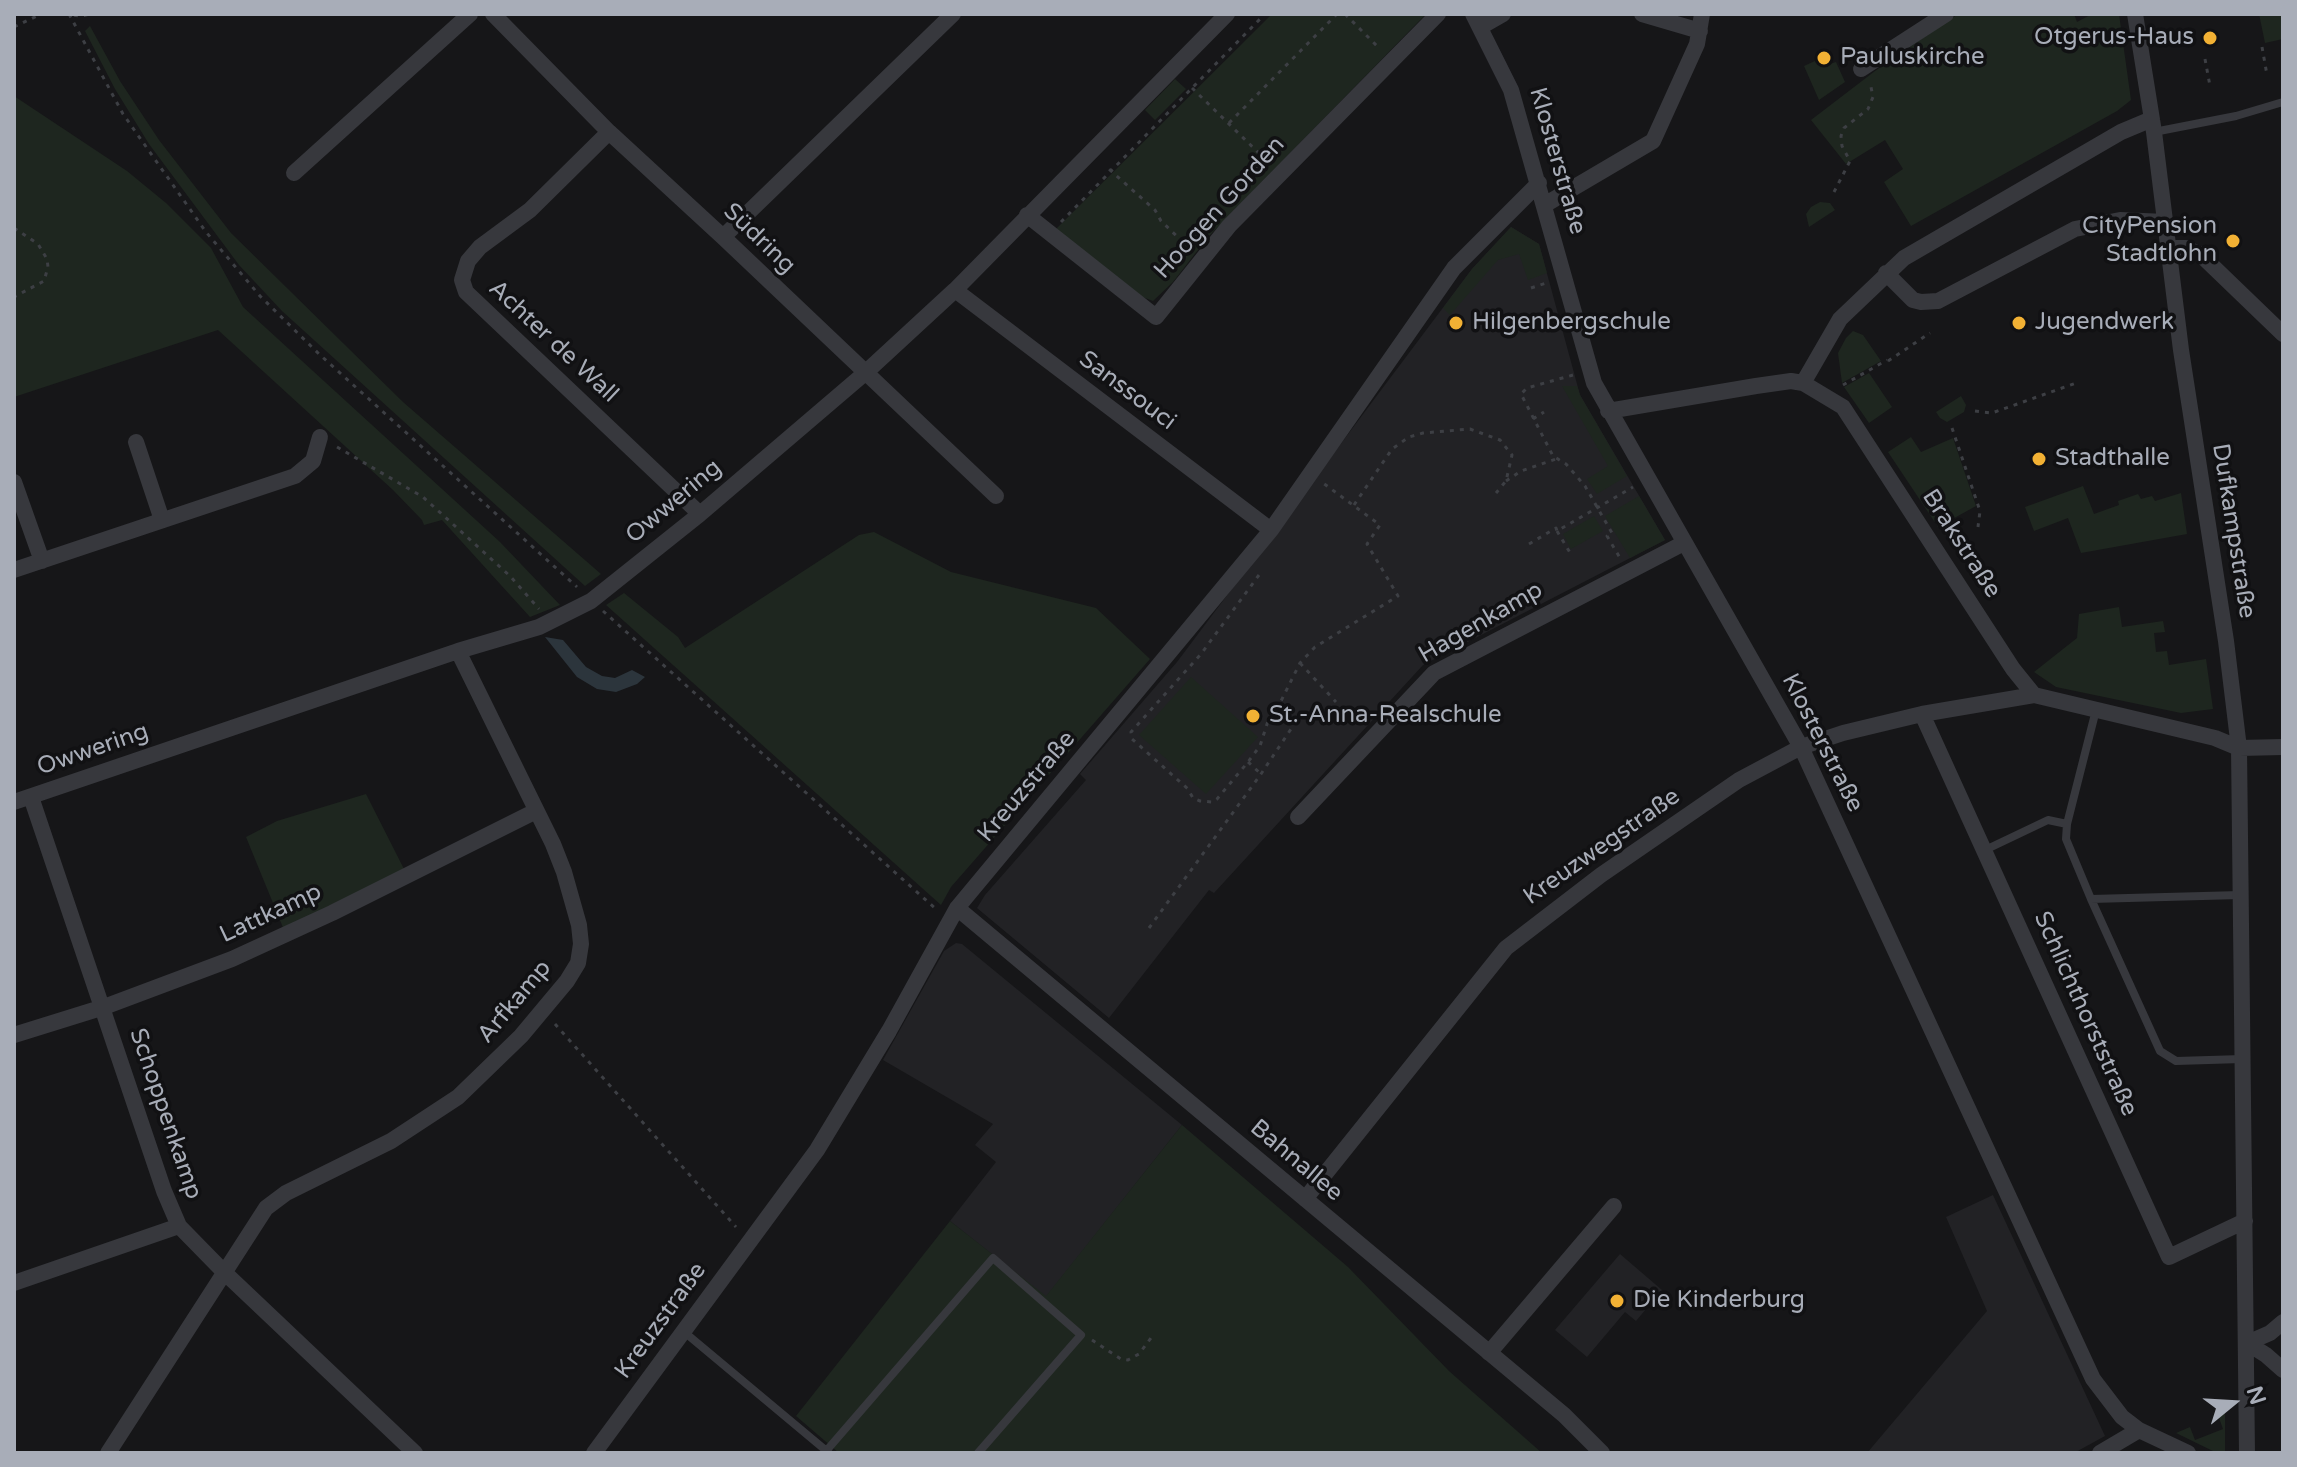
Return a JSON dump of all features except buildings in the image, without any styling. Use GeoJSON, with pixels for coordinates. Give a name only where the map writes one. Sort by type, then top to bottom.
{"type":"FeatureCollection","features":[{"type":"Feature","properties":{"kind":"street"},"geometry":{"type":"LineString","coordinates":[[294,173],[470,14]]}},
{"type":"Feature","properties":{"kind":"street"},"geometry":{"type":"LineString","coordinates":[[723,237],[953,14]]}},
{"type":"Feature","properties":{"kind":"street","name":"Owwering"},"geometry":{"type":"LineString","coordinates":[[14,802],[555,621],[591,601],[700,514],[865,373],[955,290],[1227,14]]}},
{"type":"Feature","properties":{"kind":"street","name":"Hoogen Gorden"},"geometry":{"type":"LineString","coordinates":[[1027,215],[1156,317],[1229,226],[1438,14]]}},
{"type":"Feature","properties":{"kind":"street"},"geometry":{"type":"LineString","coordinates":[[1478,20],[1503,14]]}},
{"type":"Feature","properties":{"kind":"street"},"geometry":{"type":"LineString","coordinates":[[1546,204],[1653,141],[1697,44],[1701,22],[1642,14]]}},
{"type":"Feature","properties":{"kind":"street"},"geometry":{"type":"LineString","coordinates":[[1861,69],[1920,21],[1946,14]]}},
{"type":"Feature","properties":{"kind":"street","name":"Dufkampstraße"},"geometry":{"type":"LineString","coordinates":[[2135,14],[2239,748],[2247,1453]]}},
{"type":"Feature","properties":{"kind":"street","name":"Südring"},"geometry":{"type":"LineString","coordinates":[[502,17],[609,132],[996,496]]}},
{"type":"Feature","properties":{"kind":"street","name":"Klosterstraße"},"geometry":{"type":"LineString","coordinates":[[1478,20],[1511,90],[1546,204],[1590,370],[1608,411],[1801,747],[2093,1379],[2108,1402],[2139,1430],[2188,1453]]}},
{"type":"Feature","properties":{"kind":"street"},"geometry":{"type":"LineString","coordinates":[[1608,411],[1756,386],[1791,381],[1803,383],[1840,319],[1886,273],[1913,252],[2121,132],[2153,126]]}},
{"type":"Feature","properties":{"kind":"street","name":"Achter de Wall"},"geometry":{"type":"LineString","coordinates":[[609,132],[530,210],[480,247],[468,261],[462,280],[466,292],[700,514]]}},
{"type":"Feature","properties":{"kind":"street","name":"Kreuzstraße"},"geometry":{"type":"LineString","coordinates":[[594,1453],[817,1150],[889,1031],[957,908],[1271,530],[1454,268],[1539,183]]}},
{"type":"Feature","properties":{"kind":"street"},"geometry":{"type":"LineString","coordinates":[[1886,273],[1913,300],[1938,301],[2075,229],[2111,221],[2166,222]]}},
{"type":"Feature","properties":{"kind":"street"},"geometry":{"type":"LineString","coordinates":[[2169,248],[2186,248],[2201,255],[2283,334]]}},
{"type":"Feature","properties":{"kind":"street","name":"Sanssouci"},"geometry":{"type":"LineString","coordinates":[[955,290],[1271,530]]}},
{"type":"Feature","properties":{"kind":"street","name":"Brakstraße"},"geometry":{"type":"LineString","coordinates":[[1803,383],[1843,407],[2013,669],[2034,695]]}},
{"type":"Feature","properties":{"kind":"street"},"geometry":{"type":"LineString","coordinates":[[14,570],[295,476],[313,461],[320,437]]}},
{"type":"Feature","properties":{"kind":"street"},"geometry":{"type":"LineString","coordinates":[[136,442],[162,520]]}},
{"type":"Feature","properties":{"kind":"street"},"geometry":{"type":"LineString","coordinates":[[14,482],[42,561]]}},
{"type":"Feature","properties":{"kind":"street","name":"Hagenkamp"},"geometry":{"type":"LineString","coordinates":[[1298,817],[1434,673],[1684,543]]}},
{"type":"Feature","properties":{"kind":"street","name":"Arfkamp"},"geometry":{"type":"LineString","coordinates":[[108,1453],[266,1208],[286,1193],[391,1141],[450,1104],[483,1075],[543,1010],[578,963],[581,944],[574,900],[553,844],[458,651]]}},
{"type":"Feature","properties":{"kind":"street"},"geometry":{"type":"LineString","coordinates":[[2034,695],[2215,738],[2239,748],[2283,747]]}},
{"type":"Feature","properties":{"kind":"street","name":"Kreuzwegstraße"},"geometry":{"type":"LineString","coordinates":[[1305,1199],[1506,948],[1589,883],[1739,780],[1801,747],[1843,733],[1922,714],[2034,695]]}},
{"type":"Feature","properties":{"kind":"street","name":"Schlichthorststraße"},"geometry":{"type":"LineString","coordinates":[[1922,714],[2169,1257],[2245,1221]]}},
{"type":"Feature","properties":{"kind":"street","name":"Schoppenkamp"},"geometry":{"type":"LineString","coordinates":[[31,797],[164,1191],[179,1226],[415,1453]]}},
{"type":"Feature","properties":{"kind":"street","name":"Lattkamp"},"geometry":{"type":"LineString","coordinates":[[14,1035],[104,1007],[232,959],[332,913],[536,811]]}},
{"type":"Feature","properties":{"kind":"street","name":"Bahnallee"},"geometry":{"type":"LineString","coordinates":[[957,908],[1564,1415],[1602,1453]]}},
{"type":"Feature","properties":{"kind":"street"},"geometry":{"type":"LineString","coordinates":[[1489,1353],[1614,1206]]}},
{"type":"Feature","properties":{"kind":"street"},"geometry":{"type":"LineString","coordinates":[[14,1283],[179,1226]]}},
{"type":"Feature","properties":{"kind":"street"},"geometry":{"type":"LineString","coordinates":[[2247,1343],[2270,1333],[2283,1322]]}},
{"type":"Feature","properties":{"kind":"street"},"geometry":{"type":"LineString","coordinates":[[2247,1343],[2283,1370]]}},
{"type":"Feature","properties":{"kind":"street"},"geometry":{"type":"LineString","coordinates":[[2100,1453],[2139,1430]]}},
{"type":"Feature","properties":{"kind":"lane"},"geometry":{"type":"LineString","coordinates":[[2153,126],[2236,116],[2283,102]]}},
{"type":"Feature","properties":{"kind":"lane"},"geometry":{"type":"LineString","coordinates":[[2096,710],[2067,824],[2066,839],[2091,899],[2160,1051],[2176,1061],[2242,1059]]}},
{"type":"Feature","properties":{"kind":"lane"},"geometry":{"type":"LineString","coordinates":[[1984,850],[2048,820],[2067,824]]}},
{"type":"Feature","properties":{"kind":"lane"},"geometry":{"type":"LineString","coordinates":[[2091,899],[2241,895]]}},
{"type":"Feature","properties":{"kind":"lane"},"geometry":{"type":"LineString","coordinates":[[682,1331],[828,1452],[993,1258],[1081,1335],[978,1453]]}},
{"type":"Feature","properties":{"kind":"path"},"geometry":{"type":"LineString","coordinates":[[14,27],[41,14]]}},
{"type":"Feature","properties":{"kind":"path"},"geometry":{"type":"LineString","coordinates":[[91,14],[68,14],[123,114],[206,232],[260,296],[319,354],[591,601]]}},
{"type":"Feature","properties":{"kind":"path"},"geometry":{"type":"LineString","coordinates":[[1040,202],[1060,222],[1265,14]]}},
{"type":"Feature","properties":{"kind":"path"},"geometry":{"type":"LineString","coordinates":[[1229,123],[1337,14]]}},
{"type":"Feature","properties":{"kind":"path"},"geometry":{"type":"LineString","coordinates":[[1345,14],[1391,61]]}},
{"type":"Feature","properties":{"kind":"path"},"geometry":{"type":"LineString","coordinates":[[2262,47],[2267,75]]}},
{"type":"Feature","properties":{"kind":"path"},"geometry":{"type":"LineString","coordinates":[[2205,59],[2210,86]]}},
{"type":"Feature","properties":{"kind":"path"},"geometry":{"type":"LineString","coordinates":[[1834,192],[1850,161],[1842,146],[1844,128],[1868,109],[1872,102],[1872,89],[1861,69]]}},
{"type":"Feature","properties":{"kind":"path"},"geometry":{"type":"LineString","coordinates":[[1091,151],[1155,210],[1161,221],[1184,243],[1265,159],[1192,88]]}},
{"type":"Feature","properties":{"kind":"path"},"geometry":{"type":"LineString","coordinates":[[14,228],[38,244],[48,267],[44,281],[14,297]]}},
{"type":"Feature","properties":{"kind":"path"},"geometry":{"type":"LineString","coordinates":[[1843,385],[1930,333]]}},
{"type":"Feature","properties":{"kind":"path"},"geometry":{"type":"LineString","coordinates":[[1590,370],[1527,388],[1521,394],[1553,456],[1570,468],[1585,486],[1612,533],[1607,536],[1622,562]]}},
{"type":"Feature","properties":{"kind":"path"},"geometry":{"type":"LineString","coordinates":[[1975,411],[1992,413],[2079,382]]}},
{"type":"Feature","properties":{"kind":"path"},"geometry":{"type":"LineString","coordinates":[[1533,419],[1544,412]]}},
{"type":"Feature","properties":{"kind":"path"},"geometry":{"type":"LineString","coordinates":[[1952,428],[1980,511],[1978,527]]}},
{"type":"Feature","properties":{"kind":"path"},"geometry":{"type":"LineString","coordinates":[[1354,505],[1392,449],[1416,434],[1470,429],[1500,440],[1512,455],[1506,481]]}},
{"type":"Feature","properties":{"kind":"path"},"geometry":{"type":"LineString","coordinates":[[320,437],[423,497],[555,621]]}},
{"type":"Feature","properties":{"kind":"path"},"geometry":{"type":"LineString","coordinates":[[1496,493],[1506,481],[1521,471],[1556,459]]}},
{"type":"Feature","properties":{"kind":"path"},"geometry":{"type":"LineString","coordinates":[[1259,574],[1201,654],[1131,732],[1132,739],[1188,789],[1193,798],[1200,801],[1217,799],[1260,746],[1268,721],[1300,663],[1323,640],[1398,596],[1367,544],[1380,525],[1311,475]]}},
{"type":"Feature","properties":{"kind":"path"},"geometry":{"type":"LineString","coordinates":[[1557,531],[1646,479]]}},
{"type":"Feature","properties":{"kind":"path"},"geometry":{"type":"LineString","coordinates":[[1529,544],[1556,528],[1572,556]]}},
{"type":"Feature","properties":{"kind":"path"},"geometry":{"type":"LineString","coordinates":[[1300,663],[1336,702]]}},
{"type":"Feature","properties":{"kind":"path"},"geometry":{"type":"LineString","coordinates":[[1149,928],[1301,714]]}},
{"type":"Feature","properties":{"kind":"path"},"geometry":{"type":"LineString","coordinates":[[1248,762],[1261,774]]}},
{"type":"Feature","properties":{"kind":"path"},"geometry":{"type":"LineString","coordinates":[[543,1010],[749,1242]]}},
{"type":"Feature","properties":{"kind":"path"},"geometry":{"type":"LineString","coordinates":[[1081,1335],[1121,1359],[1128,1360],[1139,1354],[1154,1334]]}},
{"type":"Feature","properties":{"kind":"shaded area"},"geometry":{"type":"Polygon","coordinates":[[[1272,14],[1426,14],[1208,237],[1173,282],[1153,301],[1132,293],[1054,231],[1272,14]]]}},
{"type":"Feature","properties":{"kind":"shaded area"},"geometry":{"type":"Polygon","coordinates":[[[1958,14],[2074,14],[2077,22],[2092,14],[2119,14],[2131,100],[2117,111],[1911,226],[1884,182],[1903,169],[1885,140],[1846,164],[1811,120],[1958,14]]]}},
{"type":"Feature","properties":{"kind":"shaded area"},"geometry":{"type":"Polygon","coordinates":[[[2259,14],[2283,14],[2283,39],[2265,43],[2259,14]]]}},
{"type":"Feature","properties":{"kind":"shaded area"},"geometry":{"type":"Polygon","coordinates":[[[90,26],[120,81],[159,140],[231,233],[403,402],[601,574],[585,586],[282,311],[239,265],[149,144],[115,89],[85,31],[90,26]]]}},
{"type":"Feature","properties":{"kind":"shaded area"},"geometry":{"type":"Polygon","coordinates":[[[1826,56],[1830,64],[1836,62],[1845,82],[1819,100],[1804,66],[1826,56]]]}},
{"type":"Feature","properties":{"kind":"shaded area"},"geometry":{"type":"Polygon","coordinates":[[[1175,79],[1186,89],[1155,120],[1145,110],[1175,79]]]}},
{"type":"Feature","properties":{"kind":"shaded area"},"geometry":{"type":"Polygon","coordinates":[[[14,96],[127,171],[166,203],[211,248],[243,307],[500,542],[560,605],[530,617],[442,520],[424,525],[393,490],[218,330],[14,397],[14,96]]]}},
{"type":"Feature","properties":{"kind":"shaded area"},"geometry":{"type":"Polygon","coordinates":[[[1820,202],[1830,203],[1835,210],[1809,227],[1806,214],[1820,202]]]}},
{"type":"Feature","properties":{"kind":"shaded area","name":"St.-Anna-Realschule"},"geometry":{"type":"Polygon","coordinates":[[[1511,227],[1539,244],[1580,395],[1665,540],[1423,665],[1214,893],[1209,890],[1109,1018],[977,908],[1086,780],[1080,774],[1177,662],[1472,269],[1511,227]]]}},
{"type":"Feature","properties":{"kind":"shaded area"},"geometry":{"type":"Polygon","coordinates":[[[1511,227],[1539,244],[1547,273],[1528,280],[1519,254],[1498,260],[1450,315],[1443,308],[1472,269],[1511,227]]]}},
{"type":"Feature","properties":{"kind":"shaded area"},"geometry":{"type":"Polygon","coordinates":[[[1853,331],[1863,335],[1881,361],[1842,383],[1838,353],[1853,331]]]}},
{"type":"Feature","properties":{"kind":"shaded area"},"geometry":{"type":"Polygon","coordinates":[[[1869,373],[1892,407],[1869,423],[1844,387],[1869,373]]]}},
{"type":"Feature","properties":{"kind":"shaded area"},"geometry":{"type":"Polygon","coordinates":[[[1562,386],[1577,386],[1627,476],[1597,494],[1587,479],[1608,466],[1562,386]]]}},
{"type":"Feature","properties":{"kind":"shaded area"},"geometry":{"type":"Polygon","coordinates":[[[1961,396],[1966,405],[1964,412],[1947,422],[1940,418],[1936,412],[1961,396]]]}},
{"type":"Feature","properties":{"kind":"shaded area"},"geometry":{"type":"Polygon","coordinates":[[[1911,437],[1921,452],[1953,438],[1976,506],[1938,527],[1888,452],[1911,437]]]}},
{"type":"Feature","properties":{"kind":"shaded area"},"geometry":{"type":"Polygon","coordinates":[[[2083,486],[2094,514],[2138,494],[2141,499],[2152,496],[2155,501],[2181,493],[2187,534],[2081,553],[2068,518],[2034,531],[2025,507],[2083,486]]]}},
{"type":"Feature","properties":{"kind":"shaded area"},"geometry":{"type":"Polygon","coordinates":[[[1639,496],[1665,540],[1630,558],[1605,516],[1639,496]]]}},
{"type":"Feature","properties":{"kind":"shaded area"},"geometry":{"type":"Polygon","coordinates":[[[1594,516],[1603,531],[1571,549],[1563,534],[1594,516]]]}},
{"type":"Feature","properties":{"kind":"shaded area"},"geometry":{"type":"Polygon","coordinates":[[[874,532],[951,572],[1096,608],[1150,659],[951,887],[941,905],[606,605],[624,593],[678,637],[685,648],[859,535],[874,532]]]}},
{"type":"Feature","properties":{"kind":"shaded area"},"geometry":{"type":"Polygon","coordinates":[[[2119,607],[2122,627],[2163,621],[2165,632],[2154,633],[2156,652],[2167,651],[2169,665],[2206,659],[2213,709],[2181,713],[2056,687],[2034,672],[2077,638],[2079,614],[2119,607]]]}},
{"type":"Feature","properties":{"kind":"shaded area"},"geometry":{"type":"Polygon","coordinates":[[[545,637],[563,640],[586,667],[602,676],[615,678],[632,670],[645,677],[637,684],[616,692],[597,689],[577,677],[545,637]]]}},
{"type":"Feature","properties":{"kind":"shaded area"},"geometry":{"type":"Polygon","coordinates":[[[1191,677],[1258,737],[1206,794],[1139,735],[1191,677]]]}},
{"type":"Feature","properties":{"kind":"shaded area"},"geometry":{"type":"Polygon","coordinates":[[[366,794],[404,869],[284,930],[246,837],[277,821],[366,794]]]}},
{"type":"Feature","properties":{"kind":"shaded area"},"geometry":{"type":"Polygon","coordinates":[[[956,943],[962,944],[1182,1125],[1046,1297],[950,1221],[996,1162],[975,1145],[993,1124],[883,1060],[944,951],[956,943]]]}},
{"type":"Feature","properties":{"kind":"shaded area"},"geometry":{"type":"Polygon","coordinates":[[[1182,1125],[1348,1267],[1449,1371],[1542,1453],[839,1453],[796,1416],[950,1221],[1046,1296],[1182,1125]]]}},
{"type":"Feature","properties":{"kind":"shaded area"},"geometry":{"type":"Polygon","coordinates":[[[1993,1195],[2105,1436],[2074,1453],[1867,1453],[1987,1311],[1946,1217],[1993,1195]]]}},
{"type":"Feature","properties":{"kind":"shaded area","name":"Die Kinderburg"},"geometry":{"type":"Polygon","coordinates":[[[1620,1254],[1662,1290],[1636,1321],[1625,1312],[1587,1357],[1555,1330],[1620,1254]]]}},
{"type":"Feature","properties":{"kind":"shaded area"},"geometry":{"type":"Polygon","coordinates":[[[2225,1412],[2225,1453],[2215,1452],[2176,1433],[2190,1427],[2195,1440],[2223,1429],[2218,1415],[2225,1412]]]}},
{"type":"Feature","properties":{"kind":"place","name":"Otgerus-Haus"},"geometry":{"type":"Point","coordinates":[2210,38]}},
{"type":"Feature","properties":{"kind":"place","name":"Pauluskirche"},"geometry":{"type":"Point","coordinates":[1824,58]}},
{"type":"Feature","properties":{"kind":"place","name":"CityPension Stadtlohn"},"geometry":{"type":"Point","coordinates":[2233,241]}},
{"type":"Feature","properties":{"kind":"place","name":"Hilgenbergschule"},"geometry":{"type":"Point","coordinates":[1456,323]}},
{"type":"Feature","properties":{"kind":"place","name":"Jugendwerk"},"geometry":{"type":"Point","coordinates":[2019,323]}},
{"type":"Feature","properties":{"kind":"place","name":"Stadthalle"},"geometry":{"type":"Point","coordinates":[2039,459]}},
{"type":"Feature","properties":{"kind":"place","name":"St.-Anna-Realschule"},"geometry":{"type":"Point","coordinates":[1253,716]}},
{"type":"Feature","properties":{"kind":"place","name":"Die Kinderburg"},"geometry":{"type":"Point","coordinates":[1617,1301]}}]}
